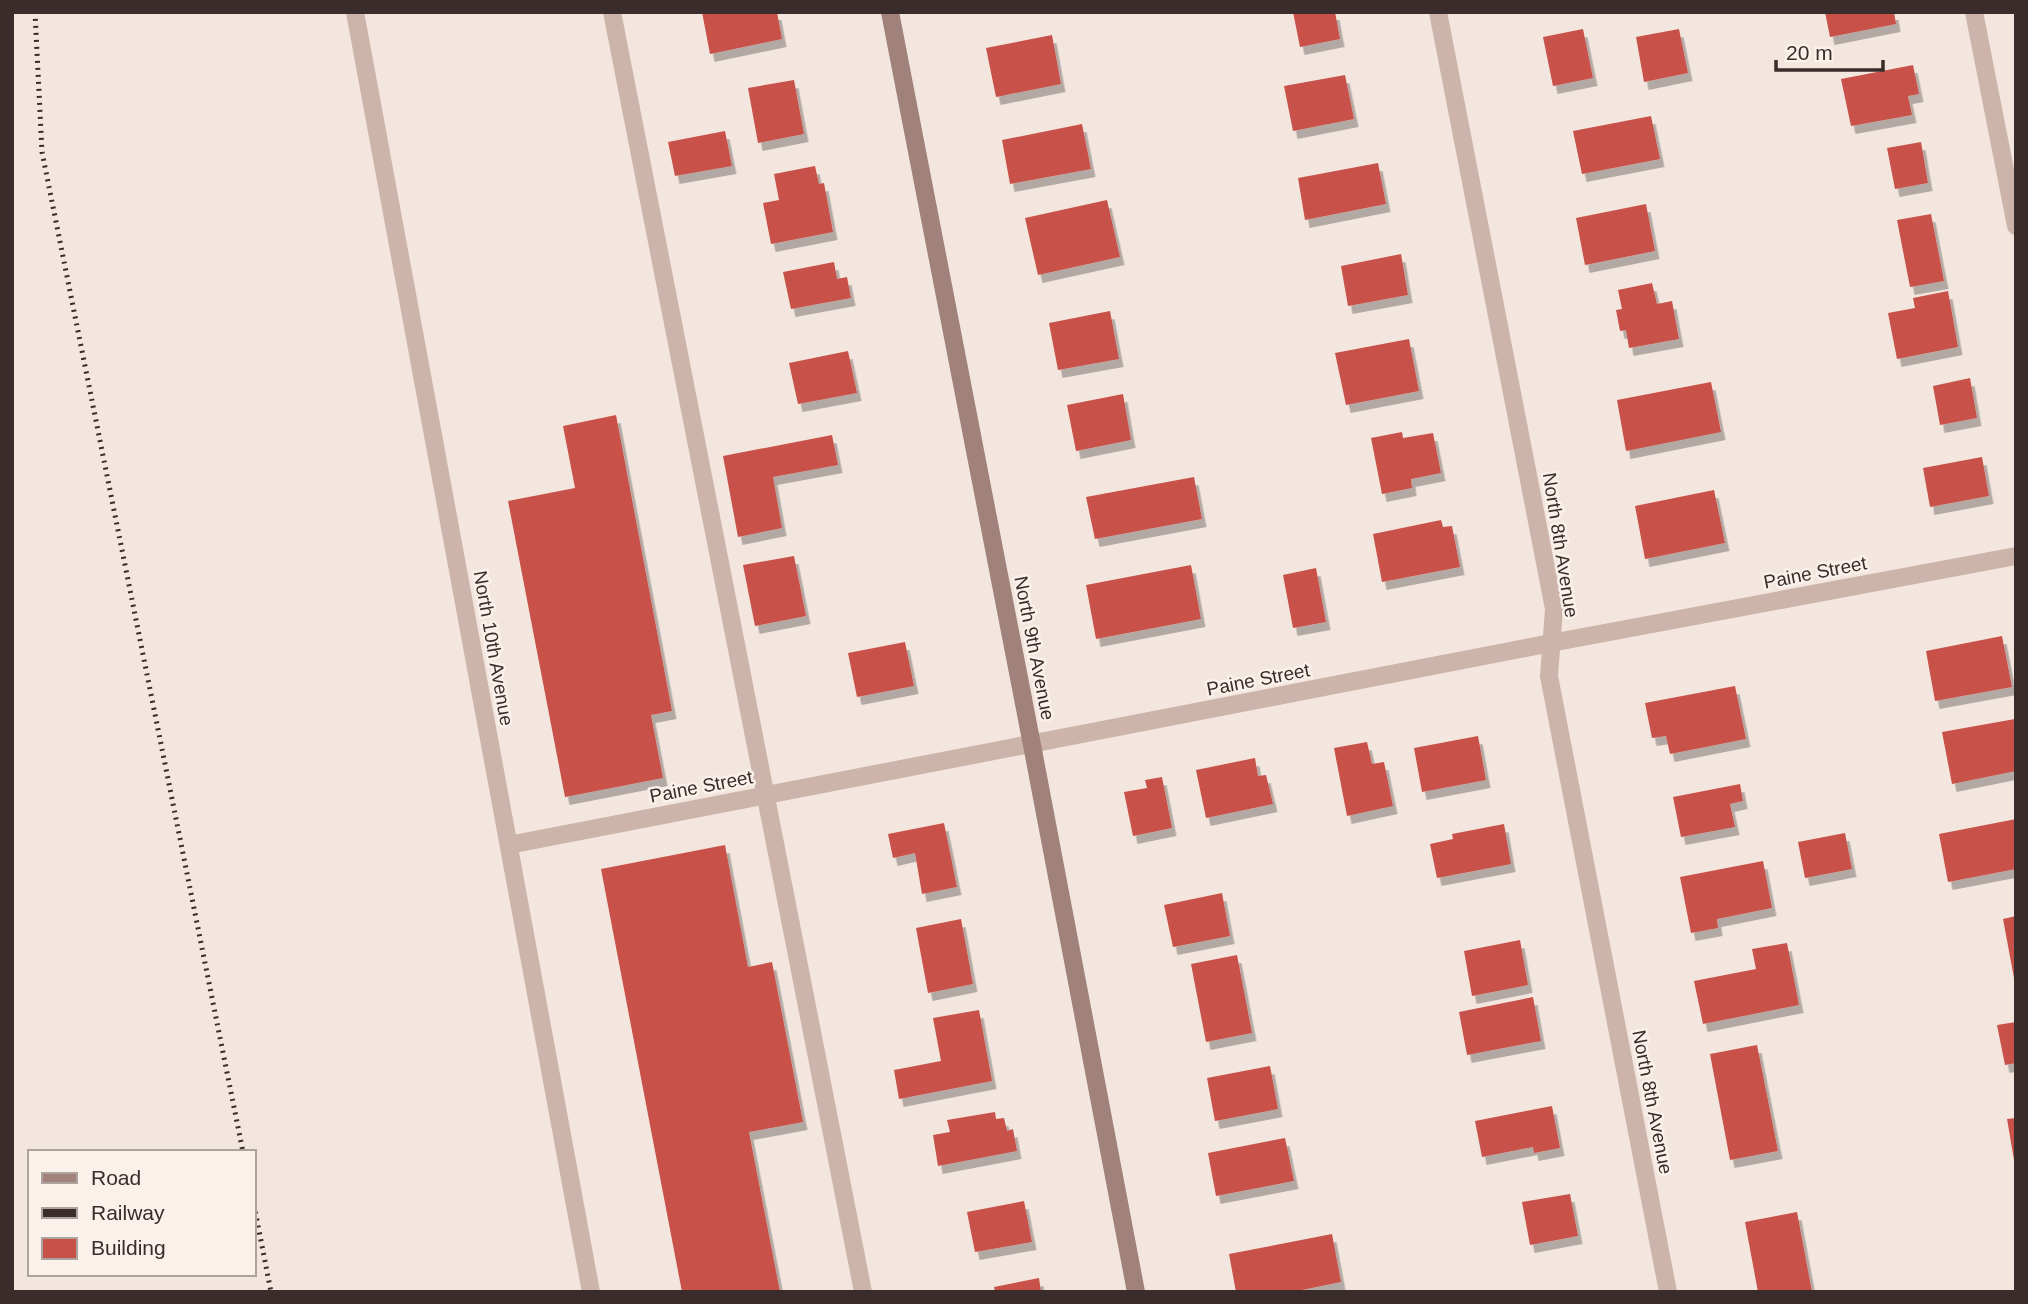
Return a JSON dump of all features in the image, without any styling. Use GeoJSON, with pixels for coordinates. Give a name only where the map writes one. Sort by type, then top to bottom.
{"type":"FeatureCollection","features":[{"type":"Feature","properties":{"kind":"street","name":"North 10th Avenue"},"geometry":{"type":"LineString","coordinates":[[355,12],[591,1292]]}},
{"type":"Feature","properties":{"kind":"street"},"geometry":{"type":"LineString","coordinates":[[612,12],[863,1292]]}},
{"type":"Feature","properties":{"kind":"street","name":"North 9th Avenue"},"geometry":{"type":"LineString","coordinates":[[890,12],[1136,1292]]}},
{"type":"Feature","properties":{"kind":"street","name":"North 8th Avenue"},"geometry":{"type":"LineString","coordinates":[[1438,12],[1555,608],[1549,676],[1668,1292]]}},
{"type":"Feature","properties":{"kind":"street"},"geometry":{"type":"LineString","coordinates":[[1974,12],[2016,226]]}},
{"type":"Feature","properties":{"kind":"street","name":"Paine Street"},"geometry":{"type":"LineString","coordinates":[[509,845],[1551,643],[2016,556]]}},
{"type":"Feature","properties":{"kind":"building"},"geometry":{"type":"Polygon","coordinates":[[[702,12],[777,12],[782,39],[710,54],[702,12]]]}},
{"type":"Feature","properties":{"kind":"building"},"geometry":{"type":"Polygon","coordinates":[[[1293,12],[1335,12],[1340,39],[1300,47],[1293,12]]]}},
{"type":"Feature","properties":{"kind":"building"},"geometry":{"type":"Polygon","coordinates":[[[1825,12],[1894,12],[1896,24],[1830,37],[1825,12]]]}},
{"type":"Feature","properties":{"kind":"building"},"geometry":{"type":"Polygon","coordinates":[[[1583,29],[1593,78],[1553,86],[1543,37],[1583,29]]]}},
{"type":"Feature","properties":{"kind":"building"},"geometry":{"type":"Polygon","coordinates":[[[1679,29],[1688,73],[1644,82],[1636,37],[1679,29]]]}},
{"type":"Feature","properties":{"kind":"building"},"geometry":{"type":"Polygon","coordinates":[[[1052,35],[1061,84],[996,97],[986,48],[1052,35]]]}},
{"type":"Feature","properties":{"kind":"building"},"geometry":{"type":"Polygon","coordinates":[[[1913,65],[1919,94],[1908,96],[1912,115],[1851,126],[1841,79],[1913,65]]]}},
{"type":"Feature","properties":{"kind":"building"},"geometry":{"type":"Polygon","coordinates":[[[1345,75],[1354,119],[1293,131],[1284,86],[1345,75]]]}},
{"type":"Feature","properties":{"kind":"building"},"geometry":{"type":"Polygon","coordinates":[[[794,80],[804,134],[758,143],[748,88],[794,80]]]}},
{"type":"Feature","properties":{"kind":"building"},"geometry":{"type":"Polygon","coordinates":[[[1651,116],[1660,159],[1582,174],[1573,131],[1651,116]]]}},
{"type":"Feature","properties":{"kind":"building"},"geometry":{"type":"Polygon","coordinates":[[[1082,124],[1091,169],[1010,184],[1002,140],[1082,124]]]}},
{"type":"Feature","properties":{"kind":"building"},"geometry":{"type":"Polygon","coordinates":[[[725,131],[732,166],[675,176],[668,142],[725,131]]]}},
{"type":"Feature","properties":{"kind":"building"},"geometry":{"type":"Polygon","coordinates":[[[1921,142],[1928,183],[1895,189],[1887,148],[1921,142]]]}},
{"type":"Feature","properties":{"kind":"building"},"geometry":{"type":"Polygon","coordinates":[[[1378,163],[1386,204],[1305,220],[1298,178],[1378,163]]]}},
{"type":"Feature","properties":{"kind":"building"},"geometry":{"type":"Polygon","coordinates":[[[815,166],[819,184],[824,183],[833,232],[771,244],[763,203],[779,200],[774,174],[815,166]]]}},
{"type":"Feature","properties":{"kind":"building"},"geometry":{"type":"Polygon","coordinates":[[[1107,200],[1120,257],[1038,275],[1025,218],[1107,200]]]}},
{"type":"Feature","properties":{"kind":"building"},"geometry":{"type":"Polygon","coordinates":[[[1646,204],[1655,251],[1585,265],[1576,218],[1646,204]]]}},
{"type":"Feature","properties":{"kind":"building"},"geometry":{"type":"Polygon","coordinates":[[[1931,214],[1944,281],[1910,287],[1897,220],[1931,214]]]}},
{"type":"Feature","properties":{"kind":"building"},"geometry":{"type":"Polygon","coordinates":[[[1401,254],[1408,295],[1348,306],[1341,266],[1401,254]]]}},
{"type":"Feature","properties":{"kind":"building"},"geometry":{"type":"Polygon","coordinates":[[[834,262],[837,279],[847,277],[851,298],[791,309],[783,272],[834,262]]]}},
{"type":"Feature","properties":{"kind":"building"},"geometry":{"type":"Polygon","coordinates":[[[1652,283],[1657,304],[1672,301],[1679,339],[1629,348],[1626,330],[1620,331],[1616,310],[1622,309],[1618,290],[1652,283]]]}},
{"type":"Feature","properties":{"kind":"building"},"geometry":{"type":"Polygon","coordinates":[[[1948,291],[1958,347],[1897,359],[1888,313],[1915,308],[1913,298],[1948,291]]]}},
{"type":"Feature","properties":{"kind":"building"},"geometry":{"type":"Polygon","coordinates":[[[1110,311],[1119,359],[1058,370],[1049,323],[1110,311]]]}},
{"type":"Feature","properties":{"kind":"building"},"geometry":{"type":"Polygon","coordinates":[[[1409,339],[1419,391],[1346,405],[1335,353],[1409,339]]]}},
{"type":"Feature","properties":{"kind":"building"},"geometry":{"type":"Polygon","coordinates":[[[848,351],[857,393],[798,404],[789,363],[848,351]]]}},
{"type":"Feature","properties":{"kind":"building"},"geometry":{"type":"Polygon","coordinates":[[[1970,378],[1977,418],[1940,425],[1933,386],[1970,378]]]}},
{"type":"Feature","properties":{"kind":"building"},"geometry":{"type":"Polygon","coordinates":[[[1711,382],[1721,432],[1626,451],[1617,400],[1711,382]]]}},
{"type":"Feature","properties":{"kind":"building"},"geometry":{"type":"Polygon","coordinates":[[[1123,394],[1131,440],[1076,451],[1067,405],[1123,394]]]}},
{"type":"Feature","properties":{"kind":"building"},"geometry":{"type":"Polygon","coordinates":[[[616,415],[672,711],[651,715],[663,778],[565,797],[508,501],[575,488],[563,426],[616,415]]]}},
{"type":"Feature","properties":{"kind":"building"},"geometry":{"type":"Polygon","coordinates":[[[1402,432],[1403,438],[1433,433],[1441,473],[1411,479],[1412,488],[1382,494],[1371,438],[1402,432]]]}},
{"type":"Feature","properties":{"kind":"building"},"geometry":{"type":"Polygon","coordinates":[[[832,435],[838,465],[773,477],[782,528],[738,537],[723,456],[832,435]]]}},
{"type":"Feature","properties":{"kind":"building"},"geometry":{"type":"Polygon","coordinates":[[[1982,457],[1989,496],[1930,507],[1923,468],[1982,457]]]}},
{"type":"Feature","properties":{"kind":"building"},"geometry":{"type":"Polygon","coordinates":[[[1194,477],[1202,519],[1095,539],[1086,497],[1194,477]]]}},
{"type":"Feature","properties":{"kind":"building"},"geometry":{"type":"Polygon","coordinates":[[[1714,490],[1725,543],[1645,559],[1635,506],[1714,490]]]}},
{"type":"Feature","properties":{"kind":"building"},"geometry":{"type":"Polygon","coordinates":[[[1441,520],[1443,527],[1452,526],[1460,567],[1382,582],[1373,534],[1441,520]]]}},
{"type":"Feature","properties":{"kind":"building"},"geometry":{"type":"Polygon","coordinates":[[[794,556],[806,616],[755,626],[743,565],[794,556]]]}},
{"type":"Feature","properties":{"kind":"building"},"geometry":{"type":"Polygon","coordinates":[[[1191,565],[1201,619],[1096,639],[1086,585],[1191,565]]]}},
{"type":"Feature","properties":{"kind":"building"},"geometry":{"type":"Polygon","coordinates":[[[1316,568],[1326,622],[1293,628],[1283,575],[1316,568]]]}},
{"type":"Feature","properties":{"kind":"building"},"geometry":{"type":"Polygon","coordinates":[[[2002,636],[2012,687],[1935,701],[1926,651],[2002,636]]]}},
{"type":"Feature","properties":{"kind":"building"},"geometry":{"type":"Polygon","coordinates":[[[905,642],[914,686],[857,697],[848,653],[905,642]]]}},
{"type":"Feature","properties":{"kind":"building"},"geometry":{"type":"Polygon","coordinates":[[[1735,686],[1746,739],[1670,754],[1666,736],[1652,738],[1645,703],[1735,686]]]}},
{"type":"Feature","properties":{"kind":"building"},"geometry":{"type":"Polygon","coordinates":[[[2015,719],[2016,771],[1952,784],[1942,732],[2015,719]]]}},
{"type":"Feature","properties":{"kind":"building"},"geometry":{"type":"Polygon","coordinates":[[[1478,736],[1486,780],[1422,792],[1414,748],[1478,736]]]}},
{"type":"Feature","properties":{"kind":"building"},"geometry":{"type":"Polygon","coordinates":[[[1367,742],[1372,764],[1384,762],[1393,806],[1347,816],[1334,748],[1367,742]]]}},
{"type":"Feature","properties":{"kind":"building"},"geometry":{"type":"Polygon","coordinates":[[[1255,758],[1258,776],[1266,775],[1273,804],[1206,818],[1196,770],[1255,758]]]}},
{"type":"Feature","properties":{"kind":"building"},"geometry":{"type":"Polygon","coordinates":[[[1162,777],[1172,828],[1133,836],[1124,792],[1147,788],[1145,780],[1162,777]]]}},
{"type":"Feature","properties":{"kind":"building"},"geometry":{"type":"Polygon","coordinates":[[[1740,784],[1743,801],[1730,804],[1735,827],[1681,837],[1673,797],[1740,784]]]}},
{"type":"Feature","properties":{"kind":"building"},"geometry":{"type":"Polygon","coordinates":[[[2016,819],[2016,869],[1948,882],[1939,834],[2016,819]]]}},
{"type":"Feature","properties":{"kind":"building"},"geometry":{"type":"Polygon","coordinates":[[[944,823],[957,887],[922,894],[915,853],[893,858],[888,834],[944,823]]]}},
{"type":"Feature","properties":{"kind":"building"},"geometry":{"type":"Polygon","coordinates":[[[1504,824],[1511,864],[1437,878],[1430,844],[1453,839],[1452,834],[1504,824]]]}},
{"type":"Feature","properties":{"kind":"building"},"geometry":{"type":"Polygon","coordinates":[[[1845,833],[1852,869],[1805,878],[1798,842],[1845,833]]]}},
{"type":"Feature","properties":{"kind":"building"},"geometry":{"type":"Polygon","coordinates":[[[725,845],[748,967],[772,962],[803,1122],[749,1132],[780,1292],[682,1292],[601,869],[725,845]]]}},
{"type":"Feature","properties":{"kind":"building"},"geometry":{"type":"Polygon","coordinates":[[[1763,861],[1772,908],[1717,919],[1718,928],[1691,933],[1680,877],[1763,861]]]}},
{"type":"Feature","properties":{"kind":"building"},"geometry":{"type":"Polygon","coordinates":[[[1222,893],[1230,936],[1173,947],[1164,905],[1222,893]]]}},
{"type":"Feature","properties":{"kind":"building"},"geometry":{"type":"Polygon","coordinates":[[[2016,916],[2016,978],[2014,978],[2003,919],[2016,916]]]}},
{"type":"Feature","properties":{"kind":"building"},"geometry":{"type":"Polygon","coordinates":[[[961,919],[973,984],[928,993],[916,928],[961,919]]]}},
{"type":"Feature","properties":{"kind":"building"},"geometry":{"type":"Polygon","coordinates":[[[1520,940],[1528,985],[1472,996],[1464,951],[1520,940]]]}},
{"type":"Feature","properties":{"kind":"building"},"geometry":{"type":"Polygon","coordinates":[[[1787,943],[1799,1005],[1703,1024],[1694,981],[1756,969],[1752,949],[1787,943]]]}},
{"type":"Feature","properties":{"kind":"building"},"geometry":{"type":"Polygon","coordinates":[[[1237,955],[1252,1033],[1206,1042],[1191,964],[1237,955]]]}},
{"type":"Feature","properties":{"kind":"building"},"geometry":{"type":"Polygon","coordinates":[[[1533,997],[1541,1041],[1467,1055],[1459,1012],[1533,997]]]}},
{"type":"Feature","properties":{"kind":"building"},"geometry":{"type":"Polygon","coordinates":[[[979,1010],[992,1081],[899,1099],[894,1070],[941,1061],[933,1018],[979,1010]]]}},
{"type":"Feature","properties":{"kind":"building"},"geometry":{"type":"Polygon","coordinates":[[[2016,1022],[2016,1063],[2005,1065],[1997,1025],[2016,1022]]]}},
{"type":"Feature","properties":{"kind":"building"},"geometry":{"type":"Polygon","coordinates":[[[1757,1045],[1778,1151],[1730,1160],[1710,1054],[1757,1045]]]}},
{"type":"Feature","properties":{"kind":"building"},"geometry":{"type":"Polygon","coordinates":[[[1270,1066],[1278,1109],[1215,1121],[1207,1078],[1270,1066]]]}},
{"type":"Feature","properties":{"kind":"building"},"geometry":{"type":"Polygon","coordinates":[[[1552,1106],[1560,1148],[1534,1153],[1533,1147],[1482,1157],[1475,1121],[1552,1106]]]}},
{"type":"Feature","properties":{"kind":"building"},"geometry":{"type":"Polygon","coordinates":[[[995,1112],[996,1119],[1004,1118],[1007,1131],[1013,1129],[1017,1151],[938,1166],[933,1135],[950,1132],[947,1120],[995,1112]]]}},
{"type":"Feature","properties":{"kind":"building"},"geometry":{"type":"Polygon","coordinates":[[[2016,1118],[2016,1159],[2014,1160],[2007,1119],[2016,1118]]]}},
{"type":"Feature","properties":{"kind":"building"},"geometry":{"type":"Polygon","coordinates":[[[1285,1138],[1294,1181],[1216,1196],[1208,1153],[1285,1138]]]}},
{"type":"Feature","properties":{"kind":"building"},"geometry":{"type":"Polygon","coordinates":[[[1570,1194],[1578,1236],[1530,1245],[1522,1202],[1570,1194]]]}},
{"type":"Feature","properties":{"kind":"building"},"geometry":{"type":"Polygon","coordinates":[[[1024,1201],[1032,1242],[975,1252],[967,1212],[1024,1201]]]}},
{"type":"Feature","properties":{"kind":"building"},"geometry":{"type":"Polygon","coordinates":[[[1797,1212],[1812,1292],[1758,1292],[1745,1222],[1797,1212]]]}},
{"type":"Feature","properties":{"kind":"building"},"geometry":{"type":"Polygon","coordinates":[[[1332,1234],[1341,1282],[1292,1292],[1236,1292],[1229,1254],[1332,1234]]]}},
{"type":"Feature","properties":{"kind":"building"},"geometry":{"type":"Polygon","coordinates":[[[1039,1278],[1041,1292],[995,1292],[994,1287],[1039,1278]]]}},
{"type":"Feature","properties":{"kind":"railway"},"geometry":{"type":"LineString","coordinates":[[35,12],[42,152],[243,1150]]}},
{"type":"Feature","properties":{"kind":"railway"},"geometry":{"type":"LineString","coordinates":[[256,1215],[271,1292]]}}]}
